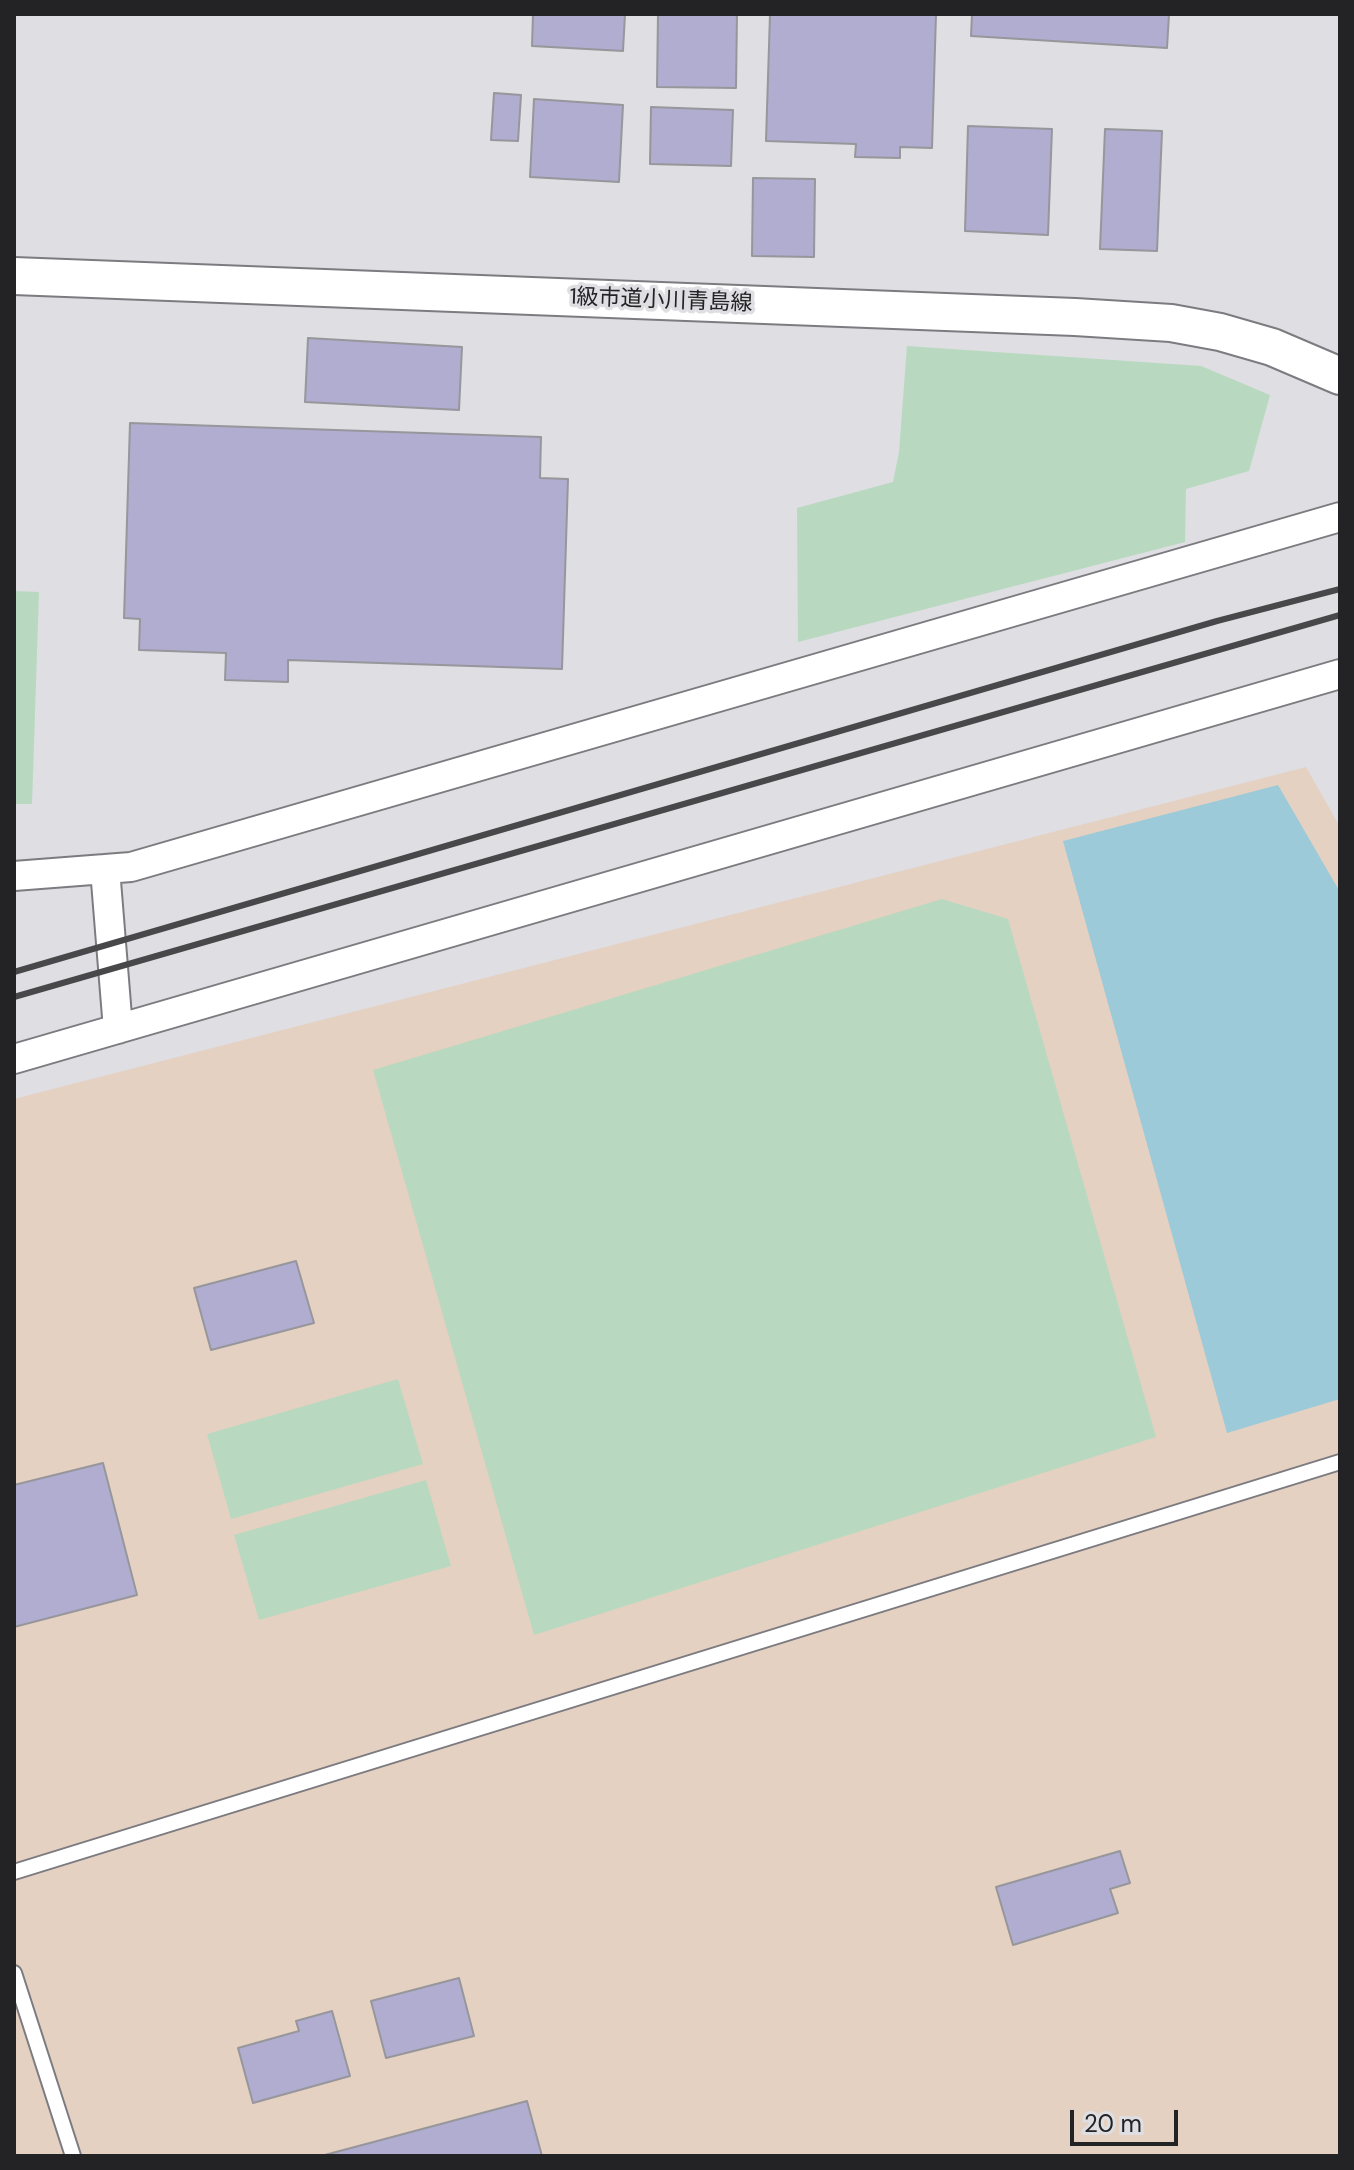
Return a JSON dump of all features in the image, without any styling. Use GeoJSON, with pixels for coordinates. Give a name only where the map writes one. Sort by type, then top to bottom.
{"type":"FeatureCollection","features":[{"type":"Feature","properties":{"kind":"street","name":"1級市道小川青島線"},"geometry":{"type":"LineString","coordinates":[[14,276],[1158,322],[1220,332],[1272,347],[1301,362],[1340,376]]}},
{"type":"Feature","properties":{"kind":"street"},"geometry":{"type":"LineString","coordinates":[[14,876],[131,867],[1340,517]]}},
{"type":"Feature","properties":{"kind":"street"},"geometry":{"type":"LineString","coordinates":[[14,1059],[1340,674]]}},
{"type":"Feature","properties":{"kind":"street"},"geometry":{"type":"LineString","coordinates":[[105,869],[118,1029]]}},
{"type":"Feature","properties":{"kind":"lane"},"geometry":{"type":"LineString","coordinates":[[14,1872],[1340,1462]]}},
{"type":"Feature","properties":{"kind":"lane"},"geometry":{"type":"LineString","coordinates":[[14,1973],[73,2156]]}},
{"type":"Feature","properties":{"kind":"shaded area"},"geometry":{"type":"Polygon","coordinates":[[[1306,767],[1340,827],[1340,2156],[14,2156],[14,1099],[1306,767]]]}},
{"type":"Feature","properties":{"kind":"green space"},"geometry":{"type":"Polygon","coordinates":[[[907,346],[1201,366],[1270,395],[1249,471],[1186,489],[1185,542],[798,642],[797,508],[893,482],[899,452],[907,346]]]}},
{"type":"Feature","properties":{"kind":"green space"},"geometry":{"type":"Polygon","coordinates":[[[14,591],[39,592],[32,804],[14,804],[14,591]]]}},
{"type":"Feature","properties":{"kind":"green space"},"geometry":{"type":"Polygon","coordinates":[[[942,899],[1008,919],[1156,1437],[534,1635],[373,1070],[942,899]]]}},
{"type":"Feature","properties":{"kind":"green space"},"geometry":{"type":"Polygon","coordinates":[[[398,1379],[423,1464],[231,1519],[207,1434],[398,1379]]]}},
{"type":"Feature","properties":{"kind":"green space"},"geometry":{"type":"Polygon","coordinates":[[[426,1480],[451,1566],[259,1620],[234,1535],[426,1480]]]}},
{"type":"Feature","properties":{"kind":"water"},"geometry":{"type":"Polygon","coordinates":[[[1278,785],[1340,892],[1340,1399],[1227,1433],[1063,841],[1278,785]]]}},
{"type":"Feature","properties":{"kind":"building"},"geometry":{"type":"Polygon","coordinates":[[[533,14],[625,14],[623,51],[532,46],[533,14]]]}},
{"type":"Feature","properties":{"kind":"building"},"geometry":{"type":"Polygon","coordinates":[[[658,14],[737,14],[736,88],[657,87],[658,14]]]}},
{"type":"Feature","properties":{"kind":"building"},"geometry":{"type":"Polygon","coordinates":[[[770,14],[936,14],[932,148],[900,147],[900,158],[855,157],[856,144],[766,141],[770,14]]]}},
{"type":"Feature","properties":{"kind":"building"},"geometry":{"type":"Polygon","coordinates":[[[972,14],[1169,14],[1167,48],[971,36],[972,14]]]}},
{"type":"Feature","properties":{"kind":"building"},"geometry":{"type":"Polygon","coordinates":[[[494,93],[521,95],[518,141],[491,140],[494,93]]]}},
{"type":"Feature","properties":{"kind":"building"},"geometry":{"type":"Polygon","coordinates":[[[534,99],[623,105],[619,182],[530,177],[534,99]]]}},
{"type":"Feature","properties":{"kind":"building"},"geometry":{"type":"Polygon","coordinates":[[[651,107],[733,110],[731,166],[650,164],[651,107]]]}},
{"type":"Feature","properties":{"kind":"building"},"geometry":{"type":"Polygon","coordinates":[[[968,126],[1052,129],[1048,235],[965,231],[968,126]]]}},
{"type":"Feature","properties":{"kind":"building"},"geometry":{"type":"Polygon","coordinates":[[[1105,129],[1162,131],[1157,251],[1100,249],[1105,129]]]}},
{"type":"Feature","properties":{"kind":"building"},"geometry":{"type":"Polygon","coordinates":[[[753,178],[815,179],[814,257],[752,256],[753,178]]]}},
{"type":"Feature","properties":{"kind":"building"},"geometry":{"type":"Polygon","coordinates":[[[308,338],[462,347],[459,410],[305,402],[308,338]]]}},
{"type":"Feature","properties":{"kind":"building"},"geometry":{"type":"Polygon","coordinates":[[[130,423],[541,437],[540,478],[568,479],[562,669],[288,660],[288,682],[225,680],[226,653],[139,650],[140,619],[124,618],[130,423]]]}},
{"type":"Feature","properties":{"kind":"building"},"geometry":{"type":"Polygon","coordinates":[[[296,1261],[314,1323],[211,1350],[194,1288],[296,1261]]]}},
{"type":"Feature","properties":{"kind":"building"},"geometry":{"type":"Polygon","coordinates":[[[103,1463],[137,1595],[14,1627],[14,1485],[103,1463]]]}},
{"type":"Feature","properties":{"kind":"building"},"geometry":{"type":"Polygon","coordinates":[[[1120,1851],[1130,1883],[1110,1889],[1118,1913],[1013,1945],[996,1887],[1120,1851]]]}},
{"type":"Feature","properties":{"kind":"building"},"geometry":{"type":"Polygon","coordinates":[[[459,1978],[474,2036],[386,2058],[371,2001],[459,1978]]]}},
{"type":"Feature","properties":{"kind":"building"},"geometry":{"type":"Polygon","coordinates":[[[332,2011],[350,2076],[253,2103],[238,2048],[299,2031],[296,2021],[332,2011]]]}},
{"type":"Feature","properties":{"kind":"building"},"geometry":{"type":"Polygon","coordinates":[[[527,2101],[542,2156],[321,2156],[527,2101]]]}},
{"type":"Feature","properties":{"kind":"railway"},"geometry":{"type":"LineString","coordinates":[[14,972],[1217,621],[1340,589]]}},
{"type":"Feature","properties":{"kind":"railway"},"geometry":{"type":"LineString","coordinates":[[14,997],[1340,615]]}}]}
